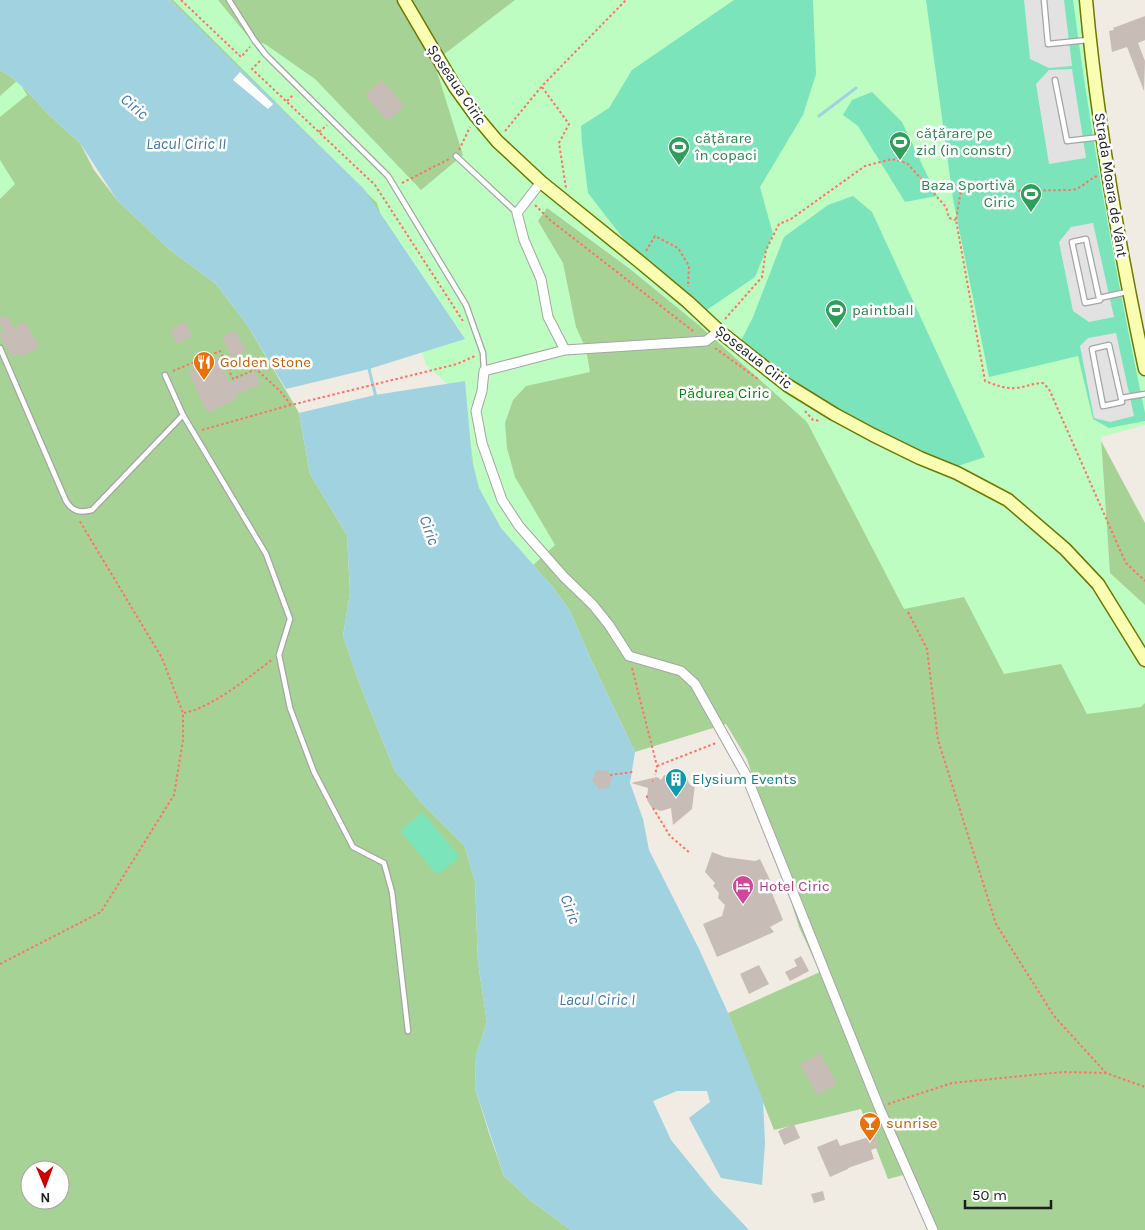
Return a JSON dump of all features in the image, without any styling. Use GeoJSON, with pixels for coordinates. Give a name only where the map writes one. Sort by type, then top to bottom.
{"type":"FeatureCollection","features":[{"type":"Feature","properties":{"kind":"main road","name":"Șoseaua Ciric"},"geometry":{"type":"LineString","coordinates":[[404,0],[455,87],[476,116],[497,141],[541,182],[688,302],[722,325],[787,385],[834,414],[912,454],[957,473],[1008,500],[1065,548],[1089,572],[1145,660]]}},
{"type":"Feature","properties":{"kind":"main road","name":"Strada Moara de Vânt"},"geometry":{"type":"LineString","coordinates":[[1086,0],[1089,40],[1114,215],[1145,369]]}},
{"type":"Feature","properties":{"kind":"street"},"geometry":{"type":"LineString","coordinates":[[541,182],[517,213],[524,240],[541,279],[548,317],[565,350]]}},
{"type":"Feature","properties":{"kind":"street"},"geometry":{"type":"LineString","coordinates":[[722,325],[706,341],[565,350],[484,371],[482,390],[476,411],[482,443],[502,500],[519,526],[593,605],[629,656],[681,671],[694,684],[746,775],[879,1107],[933,1230]]}},
{"type":"Feature","properties":{"kind":"lane"},"geometry":{"type":"LineString","coordinates":[[229,0],[266,55],[388,176],[466,305],[483,353],[484,371]]}},
{"type":"Feature","properties":{"kind":"lane"},"geometry":{"type":"LineString","coordinates":[[1044,0],[1048,44],[1089,40]]}},
{"type":"Feature","properties":{"kind":"lane"},"geometry":{"type":"LineString","coordinates":[[1055,80],[1067,141],[1102,136]]}},
{"type":"Feature","properties":{"kind":"lane"},"geometry":{"type":"LineString","coordinates":[[456,156],[517,213]]}},
{"type":"Feature","properties":{"kind":"lane"},"geometry":{"type":"LineString","coordinates":[[1099,298],[1086,240],[1072,242],[1084,303],[1128,292]]}},
{"type":"Feature","properties":{"kind":"lane"},"geometry":{"type":"LineString","coordinates":[[1108,345],[1121,398],[1122,402],[1104,406],[1092,349],[1108,345]]}},
{"type":"Feature","properties":{"kind":"lane"},"geometry":{"type":"LineString","coordinates":[[0,348],[66,501],[77,512],[92,510],[182,415]]}},
{"type":"Feature","properties":{"kind":"lane"},"geometry":{"type":"LineString","coordinates":[[165,375],[182,415],[266,554],[290,619],[279,655],[290,708],[314,772],[353,847],[384,863],[392,892],[408,1031]]}},
{"type":"Feature","properties":{"kind":"lane"},"geometry":{"type":"LineString","coordinates":[[1121,398],[1145,394]]}},
{"type":"Feature","properties":{"kind":"path"},"geometry":{"type":"LineString","coordinates":[[181,0],[241,56],[255,41]]}},
{"type":"Feature","properties":{"kind":"path"},"geometry":{"type":"LineString","coordinates":[[497,141],[542,86],[626,0]]}},
{"type":"Feature","properties":{"kind":"path"},"geometry":{"type":"LineString","coordinates":[[266,55],[252,68],[375,185],[467,328]]}},
{"type":"Feature","properties":{"kind":"path"},"geometry":{"type":"LineString","coordinates":[[542,86],[569,124],[559,144],[566,180],[566,203]]}},
{"type":"Feature","properties":{"kind":"path"},"geometry":{"type":"LineString","coordinates":[[286,101],[300,88]]}},
{"type":"Feature","properties":{"kind":"path"},"geometry":{"type":"LineString","coordinates":[[395,187],[456,156],[476,116]]}},
{"type":"Feature","properties":{"kind":"path"},"geometry":{"type":"LineString","coordinates":[[722,325],[762,277],[766,250],[779,224],[791,219],[865,166],[892,159],[907,162],[946,207],[949,218],[956,220]]}},
{"type":"Feature","properties":{"kind":"path"},"geometry":{"type":"LineString","coordinates":[[1108,173],[1090,179],[1083,186],[1071,190],[998,191],[980,183],[971,185],[961,190],[956,220],[985,381],[1004,388],[1018,388],[1034,383],[1043,383],[1050,389],[1126,563],[1145,581]]}},
{"type":"Feature","properties":{"kind":"path"},"geometry":{"type":"LineString","coordinates":[[530,200],[550,220],[758,379]]}},
{"type":"Feature","properties":{"kind":"path"},"geometry":{"type":"LineString","coordinates":[[640,262],[655,236],[678,248],[689,266],[688,302]]}},
{"type":"Feature","properties":{"kind":"path"},"geometry":{"type":"LineString","coordinates":[[173,371],[220,351],[233,379],[256,369],[293,404]]}},
{"type":"Feature","properties":{"kind":"path"},"geometry":{"type":"LineString","coordinates":[[193,433],[293,404],[457,364],[483,353]]}},
{"type":"Feature","properties":{"kind":"path"},"geometry":{"type":"LineString","coordinates":[[804,410],[813,420],[822,421]]}},
{"type":"Feature","properties":{"kind":"path"},"geometry":{"type":"LineString","coordinates":[[0,964],[101,912],[174,795],[183,740],[184,713],[162,658],[78,519],[77,512]]}},
{"type":"Feature","properties":{"kind":"path"},"geometry":{"type":"LineString","coordinates":[[908,612],[927,649],[938,740],[996,924],[1054,1016],[1106,1074]]}},
{"type":"Feature","properties":{"kind":"path"},"geometry":{"type":"LineString","coordinates":[[184,713],[195,711],[208,704],[279,655]]}},
{"type":"Feature","properties":{"kind":"path"},"geometry":{"type":"LineString","coordinates":[[629,656],[657,766],[655,775]]}},
{"type":"Feature","properties":{"kind":"path"},"geometry":{"type":"LineString","coordinates":[[657,766],[725,739]]}},
{"type":"Feature","properties":{"kind":"path"},"geometry":{"type":"LineString","coordinates":[[610,775],[633,772]]}},
{"type":"Feature","properties":{"kind":"path"},"geometry":{"type":"LineString","coordinates":[[653,808],[670,836],[690,853]]}},
{"type":"Feature","properties":{"kind":"path"},"geometry":{"type":"LineString","coordinates":[[879,1107],[952,1083],[1063,1072],[1106,1074],[1145,1086]]}},
{"type":"Feature","properties":{"kind":"green space","name":"Pădurea Ciric"},"geometry":{"type":"Polygon","coordinates":[[[170,0],[922,0],[1092,424],[1145,523],[1145,1230],[931,1230],[911,1173],[888,1179],[861,1109],[774,1130],[728,1013],[820,972],[799,927],[747,759],[726,724],[635,752],[570,611],[552,586],[500,528],[479,488],[472,460],[465,381],[249,78],[170,0]]]}},
{"type":"Feature","properties":{"kind":"green space"},"geometry":{"type":"Polygon","coordinates":[[[173,0],[218,0],[251,40],[265,44],[315,79],[421,190],[463,155],[434,62],[515,0],[1080,0],[1145,348],[1145,425],[1101,437],[1110,573],[1145,605],[1145,703],[1141,707],[1087,714],[1061,664],[1004,674],[964,597],[904,609],[807,422],[701,327],[630,269],[547,208],[538,221],[563,263],[576,327],[586,349],[590,372],[526,386],[513,400],[505,423],[507,448],[515,477],[555,545],[530,568],[512,548],[477,494],[465,400],[426,365],[377,203],[173,0]]]}},
{"type":"Feature","properties":{"kind":"green space","name":"cățărare în copaci"},"geometry":{"type":"Polygon","coordinates":[[[734,0],[813,0],[816,74],[803,115],[760,187],[773,234],[755,277],[698,316],[673,286],[644,257],[630,247],[588,193],[581,126],[609,108],[632,70],[734,0]]]}},
{"type":"Feature","properties":{"kind":"green space","name":"Baza Sportivă Ciric"},"geometry":{"type":"Polygon","coordinates":[[[926,0],[1073,0],[1105,207],[1145,421],[1109,428],[1093,419],[1078,356],[989,377],[953,199],[926,0]]]}},
{"type":"Feature","properties":{"kind":"green space"},"geometry":{"type":"Polygon","coordinates":[[[0,70],[27,91],[48,114],[80,143],[94,170],[117,200],[170,250],[215,283],[246,323],[299,413],[310,474],[347,535],[350,593],[343,636],[361,688],[395,771],[421,802],[464,845],[475,881],[478,963],[487,1022],[476,1055],[475,1088],[489,1133],[504,1176],[531,1201],[571,1230],[0,1230],[0,70]]]}},
{"type":"Feature","properties":{"kind":"green space"},"geometry":{"type":"Polygon","coordinates":[[[18,80],[27,95],[0,117],[0,96],[18,80]]]}},
{"type":"Feature","properties":{"kind":"green space","name":"cățărare pe zid (in constr)"},"geometry":{"type":"Polygon","coordinates":[[[872,92],[902,122],[937,196],[905,202],[858,126],[843,115],[852,100],[872,92]]]}},
{"type":"Feature","properties":{"kind":"green space"},"geometry":{"type":"Polygon","coordinates":[[[0,160],[15,184],[0,199],[0,160]]]}},
{"type":"Feature","properties":{"kind":"green space","name":"paintball"},"geometry":{"type":"Polygon","coordinates":[[[853,196],[872,212],[985,457],[958,466],[921,454],[771,374],[737,349],[753,317],[784,237],[828,205],[853,196]]]}},
{"type":"Feature","properties":{"kind":"green space"},"geometry":{"type":"Polygon","coordinates":[[[422,812],[460,857],[437,875],[400,831],[422,812]]]}},
{"type":"Feature","properties":{"kind":"shaded area"},"geometry":{"type":"Polygon","coordinates":[[[1024,0],[1064,0],[1072,66],[1049,68],[1030,59],[1024,0]]]}},
{"type":"Feature","properties":{"kind":"shaded area"},"geometry":{"type":"Polygon","coordinates":[[[1072,69],[1086,158],[1049,164],[1036,84],[1049,70],[1072,69]]]}},
{"type":"Feature","properties":{"kind":"shaded area"},"geometry":{"type":"Polygon","coordinates":[[[1093,223],[1114,317],[1089,322],[1073,311],[1059,242],[1071,227],[1093,223]]]}},
{"type":"Feature","properties":{"kind":"shaded area"},"geometry":{"type":"Polygon","coordinates":[[[1116,333],[1134,416],[1110,422],[1094,418],[1080,346],[1088,338],[1116,333]]]}},
{"type":"Feature","properties":{"kind":"water","name":"Lacul Ciric II"},"geometry":{"type":"Polygon","coordinates":[[[0,0],[170,0],[364,189],[465,339],[369,369],[286,389],[246,323],[215,283],[170,250],[117,200],[80,143],[48,114],[27,91],[0,70],[0,0]]]}},
{"type":"Feature","properties":{"kind":"water","name":"Lacul Ciric I"},"geometry":{"type":"Polygon","coordinates":[[[465,381],[472,460],[479,488],[501,528],[552,586],[570,611],[635,752],[630,783],[643,819],[649,850],[699,949],[728,1013],[763,1100],[765,1143],[762,1185],[721,1178],[689,1118],[710,1102],[707,1091],[677,1091],[653,1101],[671,1140],[714,1193],[749,1230],[571,1230],[531,1201],[504,1176],[475,1088],[476,1055],[487,1022],[478,963],[475,881],[464,845],[421,802],[395,771],[361,688],[343,636],[350,593],[347,535],[310,474],[299,413],[375,395],[465,381]]]}},
{"type":"Feature","properties":{"kind":"pier"},"geometry":{"type":"Polygon","coordinates":[[[240,72],[273,104],[268,109],[233,80],[240,72]]]}},
{"type":"Feature","properties":{"kind":"building"},"geometry":{"type":"Polygon","coordinates":[[[1145,16],[1145,40],[1138,43],[1145,61],[1144,91],[1127,47],[1112,52],[1109,31],[1145,16]]]}},
{"type":"Feature","properties":{"kind":"building"},"geometry":{"type":"Polygon","coordinates":[[[382,80],[405,106],[387,121],[365,95],[382,80]]]}},
{"type":"Feature","properties":{"kind":"building"},"geometry":{"type":"Polygon","coordinates":[[[6,315],[14,328],[25,322],[39,347],[22,357],[20,353],[12,357],[0,336],[0,333],[4,331],[0,324],[0,318],[6,315]]]}},
{"type":"Feature","properties":{"kind":"building"},"geometry":{"type":"Polygon","coordinates":[[[185,322],[192,336],[177,344],[170,329],[185,322]]]}},
{"type":"Feature","properties":{"kind":"building"},"geometry":{"type":"Polygon","coordinates":[[[235,330],[246,351],[232,357],[222,337],[235,330]]]}},
{"type":"Feature","properties":{"kind":"building"},"geometry":{"type":"Polygon","coordinates":[[[218,357],[229,382],[255,372],[260,385],[235,395],[237,399],[207,413],[188,371],[218,357]]]}},
{"type":"Feature","properties":{"kind":"building"},"geometry":{"type":"Polygon","coordinates":[[[606,770],[612,777],[609,788],[599,789],[592,780],[596,771],[606,770]]]}},
{"type":"Feature","properties":{"kind":"building","name":"Elysium Events"},"geometry":{"type":"Polygon","coordinates":[[[682,771],[690,785],[695,784],[692,809],[673,825],[671,808],[661,811],[652,808],[647,800],[648,788],[631,783],[657,777],[661,780],[664,775],[678,774],[682,771]]]}},
{"type":"Feature","properties":{"kind":"building"},"geometry":{"type":"Polygon","coordinates":[[[712,852],[725,857],[755,861],[760,859],[770,880],[767,881],[783,920],[770,927],[774,932],[717,957],[703,924],[722,916],[725,905],[718,898],[719,893],[713,886],[715,883],[705,872],[712,852]]]}},
{"type":"Feature","properties":{"kind":"building"},"geometry":{"type":"Polygon","coordinates":[[[801,956],[809,971],[790,981],[785,972],[797,966],[794,960],[801,956]]]}},
{"type":"Feature","properties":{"kind":"building"},"geometry":{"type":"Polygon","coordinates":[[[759,965],[769,984],[749,994],[740,974],[759,965]]]}},
{"type":"Feature","properties":{"kind":"building"},"geometry":{"type":"Polygon","coordinates":[[[820,1053],[837,1084],[817,1095],[800,1064],[820,1053]]]}},
{"type":"Feature","properties":{"kind":"building"},"geometry":{"type":"Polygon","coordinates":[[[794,1124],[800,1138],[784,1145],[778,1131],[794,1124]]]}},
{"type":"Feature","properties":{"kind":"building"},"geometry":{"type":"Polygon","coordinates":[[[875,1135],[879,1147],[871,1150],[874,1159],[848,1168],[830,1177],[817,1147],[837,1139],[840,1146],[875,1135]]]}},
{"type":"Feature","properties":{"kind":"building"},"geometry":{"type":"Polygon","coordinates":[[[823,1191],[825,1200],[814,1203],[811,1194],[823,1191]]]}},
{"type":"Feature","properties":{"kind":"waterway"},"geometry":{"type":"LineString","coordinates":[[819,116],[856,88]]}},
{"type":"Feature","properties":{"kind":"waterway","name":"Ciric"},"geometry":{"type":"LineString","coordinates":[[371,365],[369,369],[376,397]]}},
{"type":"Feature","properties":{"kind":"place","name":"cățărare pe zid (in constr)"},"geometry":{"type":"Point","coordinates":[900,161]}},
{"type":"Feature","properties":{"kind":"place","name":"cățărare în copaci"},"geometry":{"type":"Point","coordinates":[679,166]}},
{"type":"Feature","properties":{"kind":"place","name":"Baza Sportivă Ciric"},"geometry":{"type":"Point","coordinates":[1031,213]}},
{"type":"Feature","properties":{"kind":"place","name":"paintball"},"geometry":{"type":"Point","coordinates":[836,329]}},
{"type":"Feature","properties":{"kind":"place","name":"Golden Stone"},"geometry":{"type":"Point","coordinates":[204,381]}},
{"type":"Feature","properties":{"kind":"place","name":"Elysium Events"},"geometry":{"type":"Point","coordinates":[676,798]}},
{"type":"Feature","properties":{"kind":"place","name":"Hotel Ciric"},"geometry":{"type":"Point","coordinates":[743,905]}},
{"type":"Feature","properties":{"kind":"place","name":"sunrise"},"geometry":{"type":"Point","coordinates":[870,1142]}}]}
